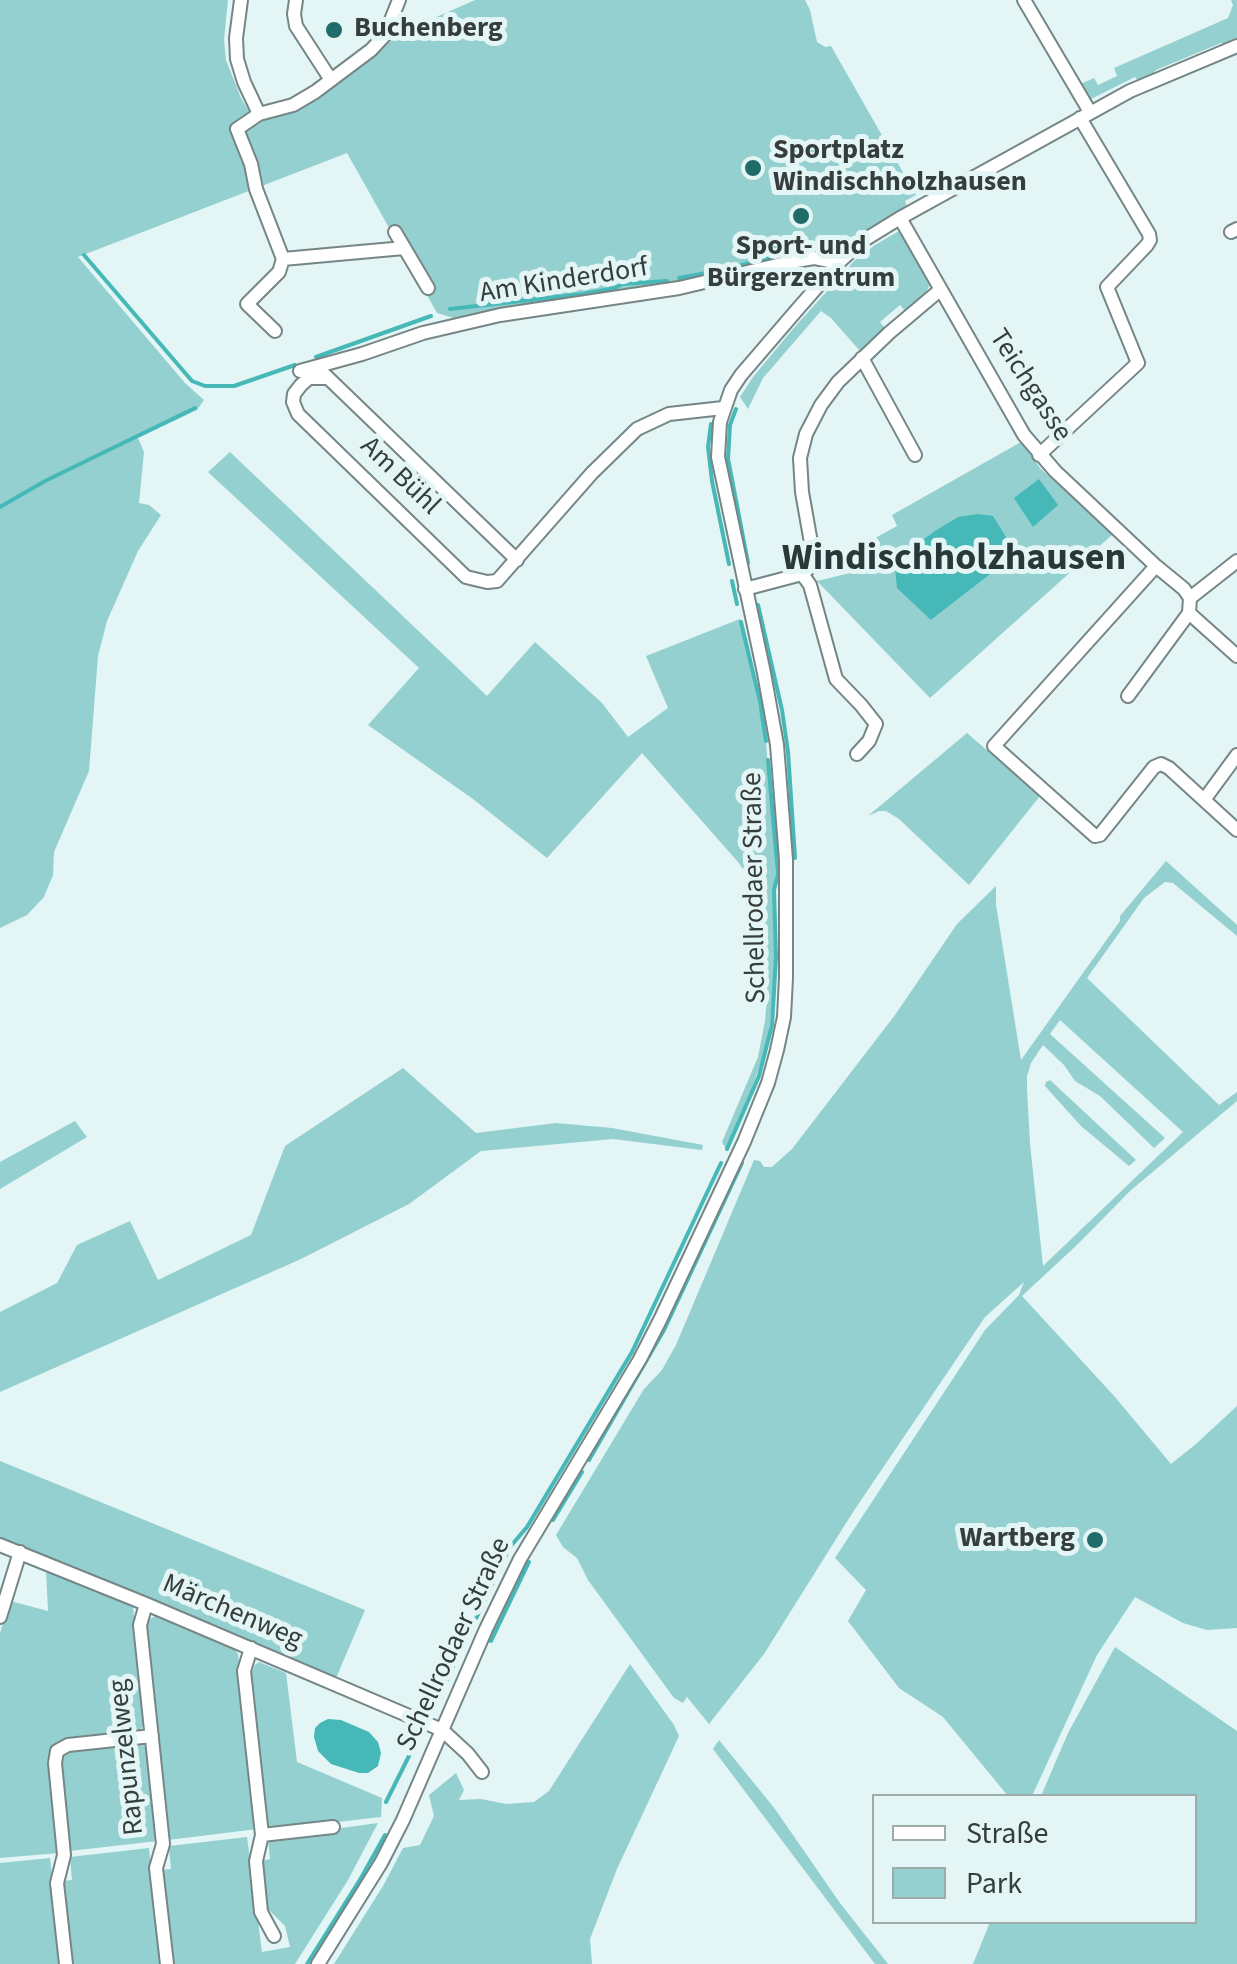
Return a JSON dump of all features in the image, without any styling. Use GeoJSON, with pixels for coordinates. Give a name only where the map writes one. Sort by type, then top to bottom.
{"type":"FeatureCollection","features":[{"type":"Feature","properties":{"kind":"street"},"geometry":{"type":"LineString","coordinates":[[241,0],[237,59],[259,114]]}},
{"type":"Feature","properties":{"kind":"street"},"geometry":{"type":"LineString","coordinates":[[296,0],[296,26],[331,80]]}},
{"type":"Feature","properties":{"kind":"street"},"geometry":{"type":"LineString","coordinates":[[275,331],[247,304],[279,272],[283,259],[237,128],[259,114],[293,105],[371,50],[385,35],[399,0]]}},
{"type":"Feature","properties":{"kind":"street"},"geometry":{"type":"LineString","coordinates":[[1024,0],[1150,240],[1107,286],[1138,363],[1040,455]]}},
{"type":"Feature","properties":{"kind":"street","name":"Schellrodaer Straße"},"geometry":{"type":"LineString","coordinates":[[318,1964],[381,1863],[413,1799],[520,1559],[660,1320],[744,1142],[777,1050],[786,978],[785,843],[777,745],[718,457],[723,408],[741,374],[861,242],[1130,90],[1237,46]]}},
{"type":"Feature","properties":{"kind":"street","name":"Teichgasse"},"geometry":{"type":"LineString","coordinates":[[900,218],[1024,434],[1040,455],[1184,589],[1189,605],[1237,656]]}},
{"type":"Feature","properties":{"kind":"street"},"geometry":{"type":"LineString","coordinates":[[395,232],[428,288]]}},
{"type":"Feature","properties":{"kind":"street"},"geometry":{"type":"LineString","coordinates":[[283,259],[404,248]]}},
{"type":"Feature","properties":{"kind":"street","name":"Am Kinderdorf"},"geometry":{"type":"LineString","coordinates":[[300,371],[322,372],[423,333],[500,315],[679,288],[814,258],[838,264]]}},
{"type":"Feature","properties":{"kind":"street"},"geometry":{"type":"LineString","coordinates":[[745,588],[802,574],[808,569],[813,554],[802,492],[802,446],[838,382],[940,290]]}},
{"type":"Feature","properties":{"kind":"street"},"geometry":{"type":"LineString","coordinates":[[862,358],[915,455]]}},
{"type":"Feature","properties":{"kind":"street","name":"Am Bühl"},"geometry":{"type":"LineString","coordinates":[[517,560],[322,372],[301,384],[292,402],[298,414],[466,577],[487,582],[497,581],[517,560],[592,473],[637,428],[669,414],[723,408]]}},
{"type":"Feature","properties":{"kind":"street"},"geometry":{"type":"LineString","coordinates":[[1128,696],[1189,605],[1237,561]]}},
{"type":"Feature","properties":{"kind":"street"},"geometry":{"type":"LineString","coordinates":[[1156,566],[994,746],[1095,836],[1100,835],[1154,767],[1161,764],[1237,830]]}},
{"type":"Feature","properties":{"kind":"street"},"geometry":{"type":"LineString","coordinates":[[802,574],[810,585],[836,680],[876,724],[869,741],[857,754]]}},
{"type":"Feature","properties":{"kind":"street"},"geometry":{"type":"LineString","coordinates":[[1204,800],[1237,754]]}},
{"type":"Feature","properties":{"kind":"street","name":"Märchenweg"},"geometry":{"type":"LineString","coordinates":[[0,1544],[442,1730]]}},
{"type":"Feature","properties":{"kind":"street"},"geometry":{"type":"LineString","coordinates":[[0,1617],[20,1552]]}},
{"type":"Feature","properties":{"kind":"street","name":"Rapunzelweg"},"geometry":{"type":"LineString","coordinates":[[146,1604],[140,1625],[163,1844],[156,1868],[166,1964]]}},
{"type":"Feature","properties":{"kind":"street"},"geometry":{"type":"LineString","coordinates":[[250,1648],[244,1671],[262,1835],[256,1861],[261,1912],[274,1936]]}},
{"type":"Feature","properties":{"kind":"street"},"geometry":{"type":"LineString","coordinates":[[442,1730],[482,1772]]}},
{"type":"Feature","properties":{"kind":"street"},"geometry":{"type":"LineString","coordinates":[[66,1964],[57,1883],[64,1854],[57,1751],[68,1745],[152,1736]]}},
{"type":"Feature","properties":{"kind":"street"},"geometry":{"type":"LineString","coordinates":[[262,1835],[333,1827]]}},
{"type":"Feature","properties":{"kind":"green space"},"geometry":{"type":"Polygon","coordinates":[[[0,0],[228,0],[226,60],[255,122],[317,100],[402,32],[475,0],[805,0],[817,42],[831,46],[916,195],[905,201],[908,209],[836,253],[810,251],[664,285],[491,310],[457,319],[437,313],[347,153],[78,257],[185,383],[204,400],[197,410],[138,438],[144,452],[139,503],[149,505],[161,515],[138,551],[107,621],[98,656],[89,771],[54,852],[53,875],[44,897],[27,915],[0,928],[0,0]]]}},
{"type":"Feature","properties":{"kind":"green space"},"geometry":{"type":"Polygon","coordinates":[[[1231,0],[1237,0],[1237,39],[1156,70],[1139,82],[1135,77],[1087,101],[1078,85],[1094,78],[1098,85],[1117,76],[1114,68],[1228,18],[1231,0]]]}},
{"type":"Feature","properties":{"kind":"green space"},"geometry":{"type":"Polygon","coordinates":[[[899,231],[928,280],[926,293],[905,311],[900,305],[880,322],[885,328],[860,351],[821,311],[763,378],[748,409],[740,397],[792,330],[854,261],[899,231]]]}},
{"type":"Feature","properties":{"kind":"green space"},"geometry":{"type":"Polygon","coordinates":[[[1021,442],[1040,468],[1113,534],[930,698],[817,581],[858,571],[861,546],[897,526],[892,515],[1021,442]],[[958,517],[908,551],[931,620],[997,569],[1013,550],[958,517]]]}},
{"type":"Feature","properties":{"kind":"green space"},"geometry":{"type":"Polygon","coordinates":[[[230,452],[487,696],[535,642],[602,703],[628,737],[668,708],[646,656],[740,619],[766,741],[776,874],[775,957],[765,1050],[726,1149],[722,1142],[758,1057],[765,1021],[766,942],[757,888],[642,753],[547,858],[473,799],[368,725],[419,668],[208,472],[230,452]]]}},
{"type":"Feature","properties":{"kind":"green space"},"geometry":{"type":"Polygon","coordinates":[[[967,733],[1040,796],[969,885],[899,819],[886,811],[868,816],[967,733]]]}},
{"type":"Feature","properties":{"kind":"green space"},"geometry":{"type":"Polygon","coordinates":[[[1166,861],[1237,925],[1237,936],[1173,883],[1165,882],[1144,898],[1087,978],[1219,1105],[1237,1092],[1237,1101],[1130,1191],[1022,1296],[1171,1464],[1237,1406],[1237,1628],[1207,1630],[1183,1623],[1135,1597],[1097,1655],[1033,1794],[1006,1794],[943,1717],[899,1688],[848,1621],[866,1590],[835,1558],[985,1330],[1019,1295],[1024,1282],[985,1317],[853,1512],[764,1654],[709,1724],[687,1697],[683,1703],[674,1698],[588,1580],[577,1558],[556,1535],[644,1389],[662,1370],[676,1345],[754,1160],[772,1167],[792,1149],[895,1015],[957,924],[996,886],[1021,1060],[1120,916],[1166,861]],[[1060,1020],[1050,1034],[1165,1138],[1154,1148],[1100,1096],[1075,1081],[1043,1045],[1031,1063],[1027,1089],[1043,1266],[1183,1132],[1060,1020]]]}},
{"type":"Feature","properties":{"kind":"green space"},"geometry":{"type":"Polygon","coordinates":[[[403,1068],[476,1133],[556,1123],[612,1128],[703,1145],[702,1150],[613,1139],[481,1151],[409,1204],[301,1259],[0,1392],[0,1312],[57,1283],[77,1245],[130,1221],[158,1280],[251,1235],[285,1146],[403,1068]]]}},
{"type":"Feature","properties":{"kind":"green space"},"geometry":{"type":"Polygon","coordinates":[[[1050,1080],[1136,1160],[1129,1166],[1081,1126],[1045,1086],[1050,1080]]]}},
{"type":"Feature","properties":{"kind":"green space"},"geometry":{"type":"Polygon","coordinates":[[[75,1121],[87,1137],[0,1189],[0,1162],[75,1121]]]}},
{"type":"Feature","properties":{"kind":"green space"},"geometry":{"type":"Polygon","coordinates":[[[0,1461],[365,1610],[336,1678],[0,1538],[0,1461]]]}},
{"type":"Feature","properties":{"kind":"green space"},"geometry":{"type":"Polygon","coordinates":[[[46,1570],[133,1607],[146,1721],[140,1731],[52,1747],[49,1758],[59,1853],[0,1858],[0,1633],[10,1601],[48,1611],[46,1570]]]}},
{"type":"Feature","properties":{"kind":"green space"},"geometry":{"type":"Polygon","coordinates":[[[155,1616],[238,1654],[257,1829],[168,1840],[146,1628],[155,1616]]]}},
{"type":"Feature","properties":{"kind":"green space"},"geometry":{"type":"Polygon","coordinates":[[[1115,1647],[1237,1731],[1237,1964],[973,1964],[989,1924],[1197,1924],[1197,1794],[1042,1794],[1068,1733],[1115,1647]]]}},
{"type":"Feature","properties":{"kind":"green space"},"geometry":{"type":"Polygon","coordinates":[[[259,1662],[286,1673],[297,1762],[382,1798],[381,1817],[267,1830],[250,1677],[259,1662]]]}},
{"type":"Feature","properties":{"kind":"green space"},"geometry":{"type":"Polygon","coordinates":[[[630,1664],[679,1736],[617,1869],[590,1939],[592,1964],[334,1964],[403,1848],[420,1845],[434,1816],[429,1795],[456,1773],[464,1790],[459,1800],[534,1802],[549,1791],[630,1664]]]}},
{"type":"Feature","properties":{"kind":"green space"},"geometry":{"type":"Polygon","coordinates":[[[719,1740],[775,1809],[888,1964],[875,1964],[713,1749],[719,1740]]]}},
{"type":"Feature","properties":{"kind":"green space"},"geometry":{"type":"Polygon","coordinates":[[[140,1744],[149,1748],[158,1841],[69,1851],[61,1758],[69,1751],[140,1744]]]}},
{"type":"Feature","properties":{"kind":"green space"},"geometry":{"type":"Polygon","coordinates":[[[378,1823],[348,1880],[295,1964],[172,1964],[161,1870],[171,1869],[169,1846],[247,1837],[262,1952],[290,1947],[285,1926],[266,1907],[261,1861],[270,1859],[268,1838],[378,1823]]]}},
{"type":"Feature","properties":{"kind":"green space"},"geometry":{"type":"Polygon","coordinates":[[[149,1848],[161,1964],[71,1964],[63,1881],[72,1880],[70,1857],[149,1848]]]}},
{"type":"Feature","properties":{"kind":"green space"},"geometry":{"type":"Polygon","coordinates":[[[50,1858],[62,1964],[0,1964],[0,1863],[50,1858]]]}},
{"type":"Feature","properties":{"kind":"shaded area"},"geometry":{"type":"Polygon","coordinates":[[[1039,479],[1058,505],[1033,527],[1014,498],[1039,479]]]}},
{"type":"Feature","properties":{"kind":"shaded area"},"geometry":{"type":"Polygon","coordinates":[[[993,516],[1014,550],[997,569],[931,620],[897,588],[895,568],[908,551],[935,531],[958,517],[993,516]]]}},
{"type":"Feature","properties":{"kind":"shaded area"},"geometry":{"type":"Polygon","coordinates":[[[328,1719],[369,1732],[381,1753],[378,1766],[368,1773],[359,1773],[331,1764],[318,1751],[314,1737],[315,1728],[328,1719]]]}},
{"type":"Feature","properties":{"kind":"waterway"},"geometry":{"type":"LineString","coordinates":[[679,278],[804,248],[837,247]]}},
{"type":"Feature","properties":{"kind":"waterway"},"geometry":{"type":"LineString","coordinates":[[84,255],[192,381],[205,386],[234,386],[295,365]]}},
{"type":"Feature","properties":{"kind":"waterway"},"geometry":{"type":"LineString","coordinates":[[450,309],[667,281]]}},
{"type":"Feature","properties":{"kind":"waterway"},"geometry":{"type":"LineString","coordinates":[[316,357],[431,316]]}},
{"type":"Feature","properties":{"kind":"waterway"},"geometry":{"type":"LineString","coordinates":[[0,507],[195,408]]}},
{"type":"Feature","properties":{"kind":"waterway"},"geometry":{"type":"LineString","coordinates":[[736,409],[730,425],[728,459],[748,563]]}},
{"type":"Feature","properties":{"kind":"waterway"},"geometry":{"type":"LineString","coordinates":[[711,424],[708,447],[712,481],[729,564]]}},
{"type":"Feature","properties":{"kind":"waterway"},"geometry":{"type":"LineString","coordinates":[[732,581],[737,604]]}},
{"type":"Feature","properties":{"kind":"waterway"},"geometry":{"type":"LineString","coordinates":[[758,605],[782,710],[795,858]]}},
{"type":"Feature","properties":{"kind":"waterway"},"geometry":{"type":"LineString","coordinates":[[741,622],[766,741]]}},
{"type":"Feature","properties":{"kind":"waterway"},"geometry":{"type":"LineString","coordinates":[[727,1149],[759,1076],[772,1025],[774,890],[778,874],[768,760]]}},
{"type":"Feature","properties":{"kind":"waterway"},"geometry":{"type":"LineString","coordinates":[[433,1709],[510,1547],[527,1527],[632,1352],[721,1163]]}},
{"type":"Feature","properties":{"kind":"waterway"},"geometry":{"type":"LineString","coordinates":[[589,1460],[664,1330],[742,1163]]}},
{"type":"Feature","properties":{"kind":"waterway"},"geometry":{"type":"LineString","coordinates":[[553,1520],[582,1472]]}},
{"type":"Feature","properties":{"kind":"waterway"},"geometry":{"type":"LineString","coordinates":[[491,1641],[529,1562]]}},
{"type":"Feature","properties":{"kind":"waterway"},"geometry":{"type":"LineString","coordinates":[[386,1802],[418,1738]]}},
{"type":"Feature","properties":{"kind":"waterway"},"geometry":{"type":"LineString","coordinates":[[307,1964],[385,1835]]}},
{"type":"Feature","properties":{"kind":"place","name":"Buchenberg"},"geometry":{"type":"Point","coordinates":[334,30]}},
{"type":"Feature","properties":{"kind":"place","name":"Sportplatz Windischholzhausen"},"geometry":{"type":"Point","coordinates":[753,168]}},
{"type":"Feature","properties":{"kind":"place","name":"Sport- und Bürgerzentrum"},"geometry":{"type":"Point","coordinates":[801,216]}},
{"type":"Feature","properties":{"kind":"place","name":"Wartberg"},"geometry":{"type":"Point","coordinates":[1095,1540]}},
{"type":"Feature","properties":{"kind":"district","name":"Windischholzhausen"},"geometry":{"type":"Point","coordinates":[954,561]}}]}
